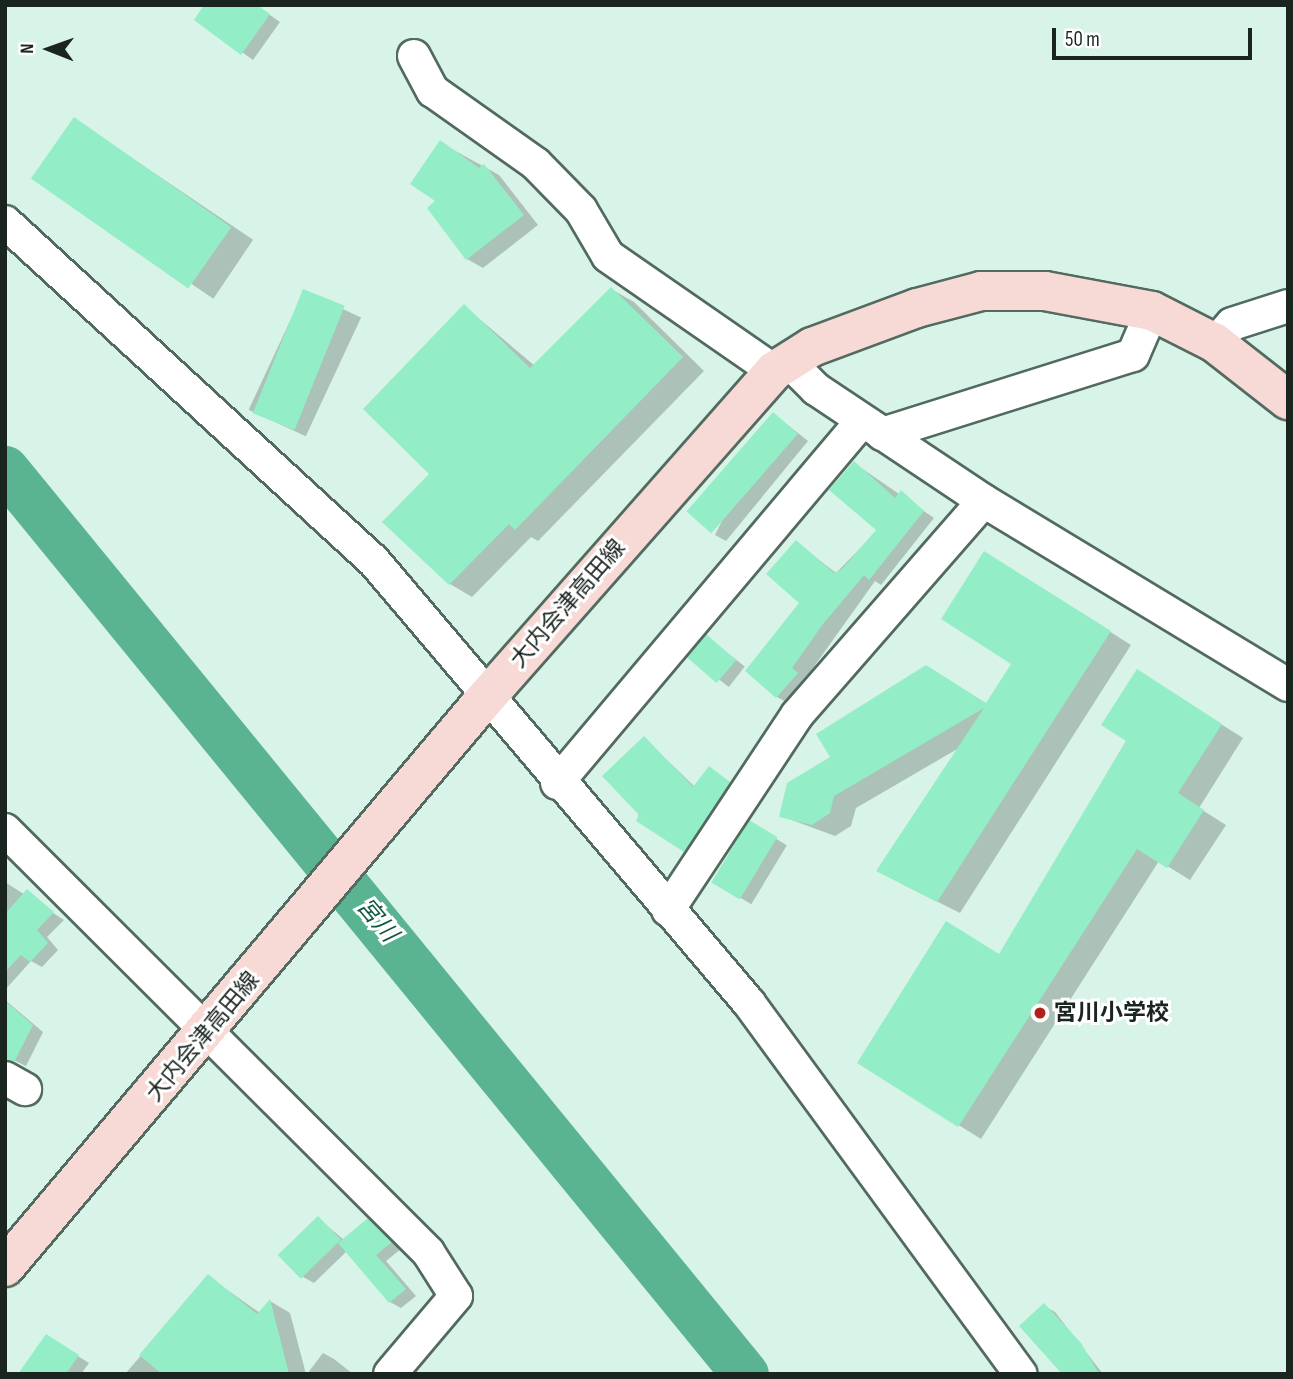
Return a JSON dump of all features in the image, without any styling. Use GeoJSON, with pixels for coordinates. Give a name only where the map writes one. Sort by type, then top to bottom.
{"type":"FeatureCollection","features":[{"type":"Feature","properties":{"kind":"main road","name":"大内会津高田線"},"geometry":{"type":"LineString","coordinates":[[5,1267],[215,1025],[482,703],[781,366],[853,330],[981,291],[1045,291],[1152,311],[1215,343],[1288,400]]}},
{"type":"Feature","properties":{"kind":"street"},"geometry":{"type":"LineString","coordinates":[[414,56],[433,91],[554,182],[581,210],[608,256],[781,366],[984,501],[1288,685]]}},
{"type":"Feature","properties":{"kind":"street"},"geometry":{"type":"LineString","coordinates":[[5,222],[373,561],[482,703],[557,783],[749,1003],[1021,1374]]}},
{"type":"Feature","properties":{"kind":"street"},"geometry":{"type":"LineString","coordinates":[[1215,343],[1232,324],[1288,306]]}},
{"type":"Feature","properties":{"kind":"street"},"geometry":{"type":"LineString","coordinates":[[557,783],[872,428],[1133,355],[1152,311]]}},
{"type":"Feature","properties":{"kind":"street"},"geometry":{"type":"LineString","coordinates":[[668,910],[797,715],[984,501]]}},
{"type":"Feature","properties":{"kind":"street"},"geometry":{"type":"LineString","coordinates":[[5,830],[215,1025],[428,1252],[456,1296],[390,1374]]}},
{"type":"Feature","properties":{"kind":"building"},"geometry":{"type":"Polygon","coordinates":[[[204,5],[257,5],[270,14],[241,55],[194,20],[204,5]]]}},
{"type":"Feature","properties":{"kind":"building"},"geometry":{"type":"Polygon","coordinates":[[[74,117],[231,227],[188,289],[31,178],[74,117]]]}},
{"type":"Feature","properties":{"kind":"building"},"geometry":{"type":"Polygon","coordinates":[[[440,140],[479,168],[484,164],[524,215],[466,260],[427,208],[435,201],[410,184],[440,140]]]}},
{"type":"Feature","properties":{"kind":"building"},"geometry":{"type":"Polygon","coordinates":[[[611,287],[683,357],[515,530],[509,524],[449,585],[382,522],[429,474],[363,409],[464,304],[530,368],[611,287]]]}},
{"type":"Feature","properties":{"kind":"building"},"geometry":{"type":"Polygon","coordinates":[[[303,289],[345,306],[295,430],[253,413],[303,289]]]}},
{"type":"Feature","properties":{"kind":"building"},"geometry":{"type":"Polygon","coordinates":[[[773,412],[798,434],[711,533],[686,512],[773,412]]]}},
{"type":"Feature","properties":{"kind":"building"},"geometry":{"type":"Polygon","coordinates":[[[854,461],[895,498],[901,490],[924,511],[869,580],[864,575],[823,624],[792,668],[798,673],[776,698],[745,671],[799,603],[766,574],[796,540],[834,573],[842,569],[876,530],[829,490],[854,461]]]}},
{"type":"Feature","properties":{"kind":"building"},"geometry":{"type":"Polygon","coordinates":[[[984,551],[1111,631],[937,902],[876,871],[984,708],[834,796],[830,813],[812,825],[779,817],[787,783],[830,757],[816,734],[926,665],[986,703],[1011,664],[941,619],[984,551]]]}},
{"type":"Feature","properties":{"kind":"building"},"geometry":{"type":"Polygon","coordinates":[[[706,634],[736,660],[717,683],[686,657],[706,634]]]}},
{"type":"Feature","properties":{"kind":"building"},"geometry":{"type":"Polygon","coordinates":[[[1137,669],[1222,724],[1178,793],[1204,810],[1167,868],[1137,849],[958,1127],[857,1063],[946,921],[999,954],[1126,741],[1101,725],[1137,669]]]}},
{"type":"Feature","properties":{"kind":"building"},"geometry":{"type":"Polygon","coordinates":[[[644,736],[693,787],[709,766],[730,782],[684,852],[636,821],[639,815],[602,776],[644,736]]]}},
{"type":"Feature","properties":{"kind":"building"},"geometry":{"type":"Polygon","coordinates":[[[749,820],[777,837],[740,900],[711,883],[749,820]]]}},
{"type":"Feature","properties":{"kind":"building"},"geometry":{"type":"Polygon","coordinates":[[[27,889],[54,912],[37,930],[48,943],[30,962],[21,955],[5,972],[5,914],[27,889]]]}},
{"type":"Feature","properties":{"kind":"building"},"geometry":{"type":"Polygon","coordinates":[[[5,1001],[33,1025],[14,1062],[5,1060],[5,1001]]]}},
{"type":"Feature","properties":{"kind":"building"},"geometry":{"type":"Polygon","coordinates":[[[318,1216],[341,1240],[301,1279],[278,1255],[318,1216]]]}},
{"type":"Feature","properties":{"kind":"building"},"geometry":{"type":"Polygon","coordinates":[[[368,1218],[392,1242],[376,1255],[406,1289],[389,1303],[338,1243],[368,1218]]]}},
{"type":"Feature","properties":{"kind":"building"},"geometry":{"type":"Polygon","coordinates":[[[208,1274],[257,1314],[270,1299],[289,1374],[162,1374],[139,1355],[208,1274]]]}},
{"type":"Feature","properties":{"kind":"building"},"geometry":{"type":"Polygon","coordinates":[[[1044,1303],[1081,1343],[1099,1374],[1062,1374],[1019,1326],[1044,1303]]]}},
{"type":"Feature","properties":{"kind":"building"},"geometry":{"type":"Polygon","coordinates":[[[46,1334],[79,1355],[66,1374],[18,1374],[46,1334]]]}},
{"type":"Feature","properties":{"kind":"waterway","name":"宮川"},"geometry":{"type":"LineString","coordinates":[[5,469],[745,1374]]}},
{"type":"Feature","properties":{"kind":"place","name":"宮川小学校"},"geometry":{"type":"Point","coordinates":[1040,1013]}}]}
